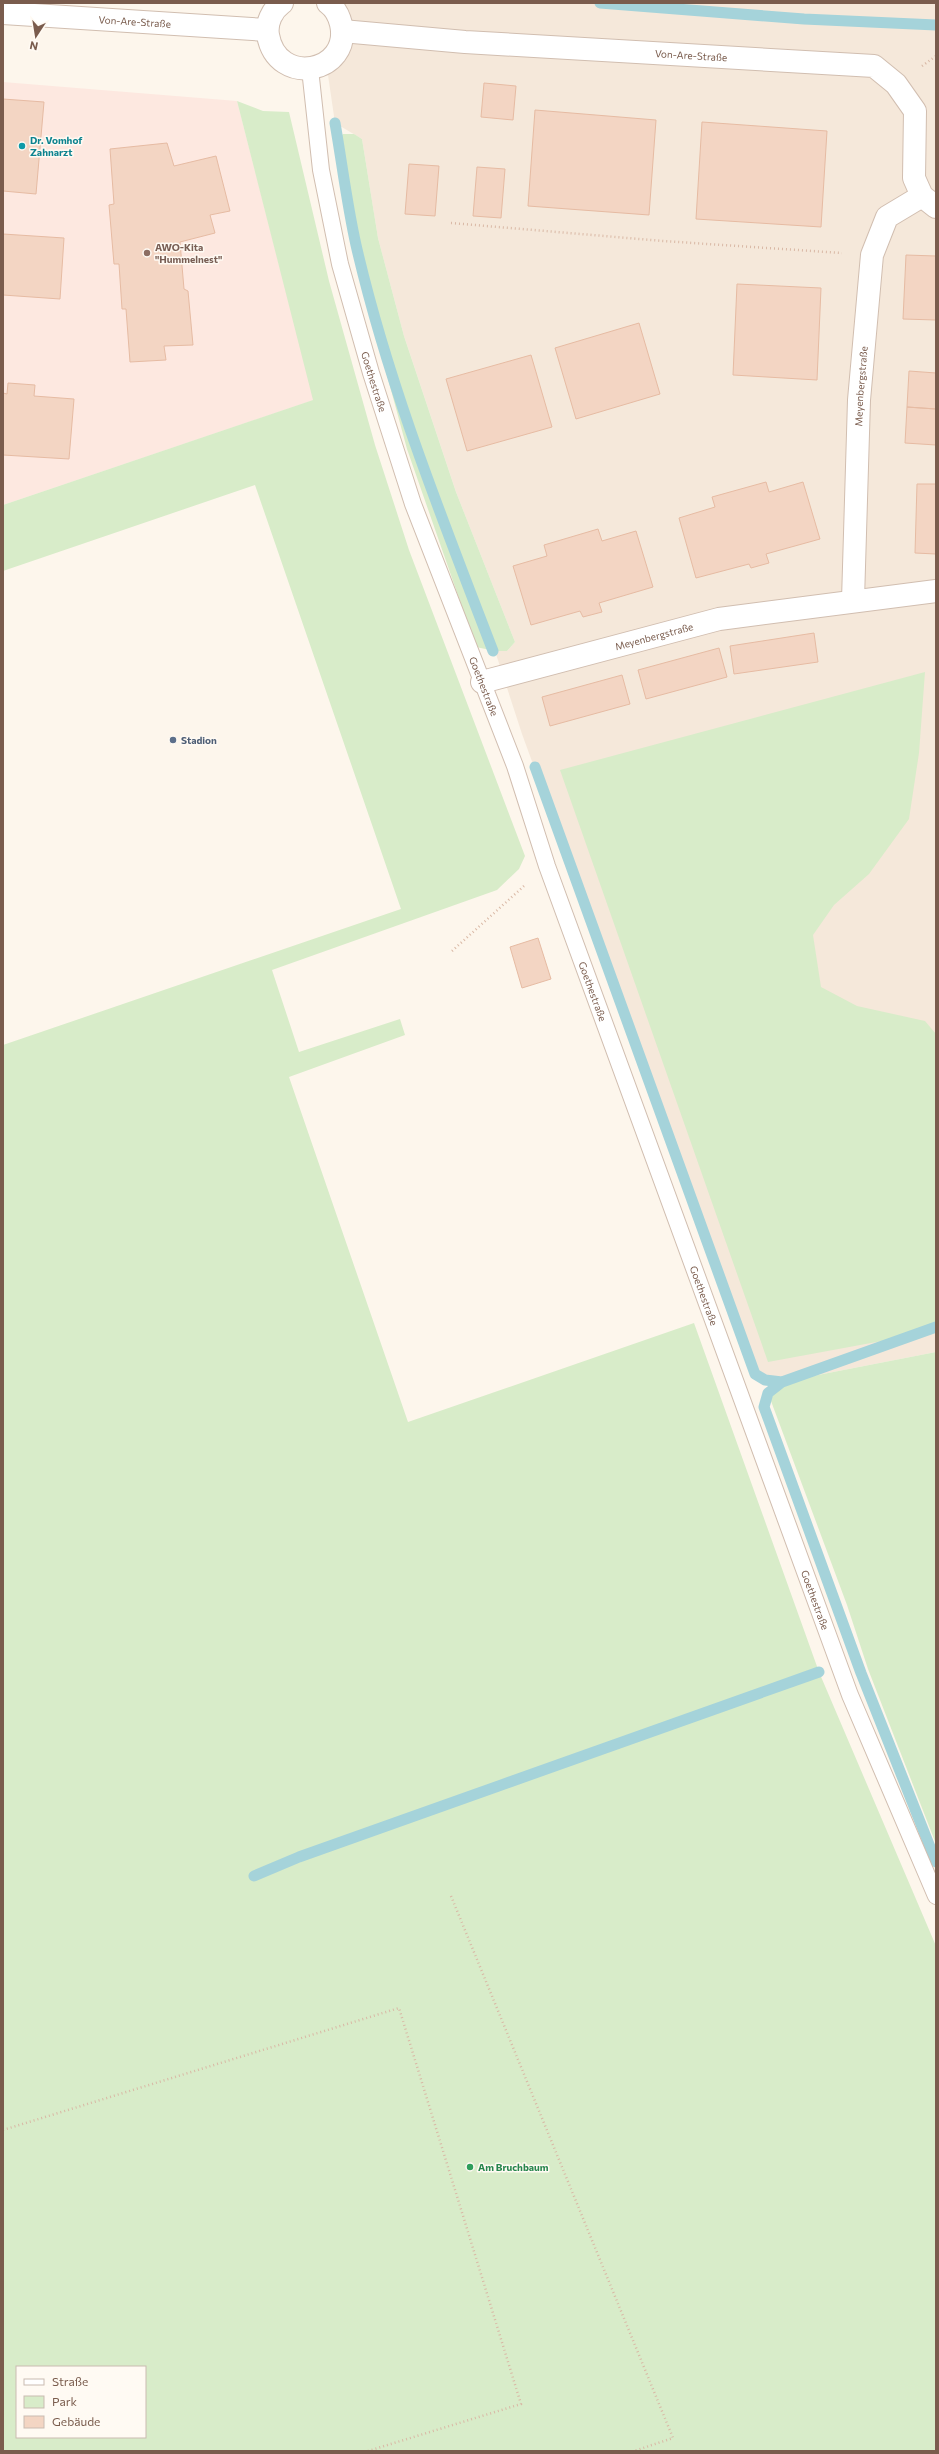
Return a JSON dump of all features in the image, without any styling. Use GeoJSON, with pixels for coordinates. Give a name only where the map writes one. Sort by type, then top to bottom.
{"type":"FeatureCollection","features":[{"type":"Feature","properties":{"kind":"street"},"geometry":{"type":"LineString","coordinates":[[282,3],[270,17],[267,30],[270,46],[279,60],[294,68],[310,69],[323,64],[334,56],[340,45],[342,31],[339,17],[328,3]]}},
{"type":"Feature","properties":{"kind":"street","name":"Von-Are-Straße"},"geometry":{"type":"LineString","coordinates":[[3,13],[267,30]]}},
{"type":"Feature","properties":{"kind":"street","name":"Von-Are-Straße"},"geometry":{"type":"LineString","coordinates":[[342,31],[465,42],[874,66],[896,84],[915,111],[914,178],[929,202]]}},
{"type":"Feature","properties":{"kind":"street","name":"Meyenbergstraße"},"geometry":{"type":"LineString","coordinates":[[853,600],[860,400],[872,255],[887,217],[929,202]]}},
{"type":"Feature","properties":{"kind":"street","name":"Meyenbergstraße"},"geometry":{"type":"LineString","coordinates":[[482,682],[719,619],[853,600],[936,591]]}},
{"type":"Feature","properties":{"kind":"lane","name":"Goethestraße"},"geometry":{"type":"LineString","coordinates":[[310,69],[321,170],[340,264],[370,373],[413,504],[515,766],[547,866],[850,1695],[936,1896]]}},
{"type":"Feature","properties":{"kind":"path"},"geometry":{"type":"LineString","coordinates":[[451,223],[663,241],[872,255]]}},
{"type":"Feature","properties":{"kind":"path"},"geometry":{"type":"LineString","coordinates":[[452,951],[547,866]]}},
{"type":"Feature","properties":{"kind":"path"},"geometry":{"type":"LineString","coordinates":[[451,1896],[673,2438],[634,2451]]}},
{"type":"Feature","properties":{"kind":"path"},"geometry":{"type":"LineString","coordinates":[[3,2130],[399,2008],[521,2404],[368,2451]]}},
{"type":"Feature","properties":{"kind":"shaded area"},"geometry":{"type":"Polygon","coordinates":[[[341,3],[936,3],[936,1352],[782,1382],[765,1380],[755,1374],[522,734],[495,651],[507,651],[515,642],[456,492],[404,336],[378,238],[362,139],[335,123],[328,75],[342,55],[341,3]]]}},
{"type":"Feature","properties":{"kind":"shaded area"},"geometry":{"type":"Polygon","coordinates":[[[3,82],[237,101],[314,400],[3,505],[3,82]]]}},
{"type":"Feature","properties":{"kind":"green space"},"geometry":{"type":"Polygon","coordinates":[[[237,101],[263,111],[289,112],[329,281],[375,445],[409,550],[525,856],[519,869],[497,890],[272,970],[299,1052],[400,1019],[405,1035],[289,1077],[408,1422],[694,1323],[819,1672],[936,1946],[936,2451],[3,2451],[3,1045],[401,909],[255,485],[3,571],[3,505],[313,400],[237,101]]]}},
{"type":"Feature","properties":{"kind":"green space"},"geometry":{"type":"Polygon","coordinates":[[[343,134],[354,134],[362,139],[378,238],[404,336],[456,492],[515,642],[507,651],[495,651],[476,647],[407,449],[359,272],[335,142],[343,134]]]}},
{"type":"Feature","properties":{"kind":"green space"},"geometry":{"type":"Polygon","coordinates":[[[925,672],[919,753],[909,819],[869,874],[834,905],[813,935],[821,987],[857,1006],[925,1021],[936,1034],[936,1331],[768,1362],[560,770],[925,672]]]}},
{"type":"Feature","properties":{"kind":"green space"},"geometry":{"type":"Polygon","coordinates":[[[936,1352],[936,1844],[868,1669],[847,1605],[768,1393],[782,1382],[936,1352]]]}},
{"type":"Feature","properties":{"kind":"building"},"geometry":{"type":"Polygon","coordinates":[[[484,83],[516,86],[513,120],[481,117],[484,83]]]}},
{"type":"Feature","properties":{"kind":"building","name":"Dr. Vomhof Zahnarzt"},"geometry":{"type":"Polygon","coordinates":[[[3,99],[44,102],[36,194],[3,191],[3,99]]]}},
{"type":"Feature","properties":{"kind":"building"},"geometry":{"type":"Polygon","coordinates":[[[535,110],[656,120],[649,215],[528,206],[535,110]]]}},
{"type":"Feature","properties":{"kind":"building"},"geometry":{"type":"Polygon","coordinates":[[[702,122],[827,131],[821,227],[696,219],[702,122]]]}},
{"type":"Feature","properties":{"kind":"building","name":"AWO-Kita \"Hummelnest\""},"geometry":{"type":"Polygon","coordinates":[[[167,143],[174,166],[216,156],[230,211],[210,215],[215,233],[180,242],[184,289],[188,291],[193,345],[164,346],[166,360],[130,362],[126,309],[122,309],[119,264],[114,264],[109,205],[114,204],[110,149],[167,143]]]}},
{"type":"Feature","properties":{"kind":"building"},"geometry":{"type":"Polygon","coordinates":[[[409,164],[439,166],[435,216],[405,214],[409,164]]]}},
{"type":"Feature","properties":{"kind":"building"},"geometry":{"type":"Polygon","coordinates":[[[477,167],[505,169],[501,218],[473,216],[477,167]]]}},
{"type":"Feature","properties":{"kind":"building"},"geometry":{"type":"Polygon","coordinates":[[[3,234],[64,238],[60,299],[3,295],[3,234]]]}},
{"type":"Feature","properties":{"kind":"building"},"geometry":{"type":"Polygon","coordinates":[[[906,255],[936,256],[936,320],[903,319],[906,255]]]}},
{"type":"Feature","properties":{"kind":"building"},"geometry":{"type":"Polygon","coordinates":[[[737,284],[821,288],[817,380],[733,375],[737,284]]]}},
{"type":"Feature","properties":{"kind":"building"},"geometry":{"type":"Polygon","coordinates":[[[639,323],[660,394],[576,419],[555,348],[639,323]]]}},
{"type":"Feature","properties":{"kind":"building"},"geometry":{"type":"Polygon","coordinates":[[[531,355],[552,427],[467,451],[446,379],[531,355]]]}},
{"type":"Feature","properties":{"kind":"building"},"geometry":{"type":"Polygon","coordinates":[[[909,371],[936,373],[936,409],[907,407],[909,371]]]}},
{"type":"Feature","properties":{"kind":"building"},"geometry":{"type":"Polygon","coordinates":[[[8,383],[35,385],[34,396],[74,399],[69,459],[3,455],[3,393],[7,394],[8,383]]]}},
{"type":"Feature","properties":{"kind":"building"},"geometry":{"type":"Polygon","coordinates":[[[907,407],[936,409],[936,445],[905,443],[907,407]]]}},
{"type":"Feature","properties":{"kind":"building"},"geometry":{"type":"Polygon","coordinates":[[[766,482],[769,492],[803,482],[820,539],[766,554],[769,563],[751,568],[749,564],[696,578],[679,518],[715,507],[712,497],[766,482]]]}},
{"type":"Feature","properties":{"kind":"building"},"geometry":{"type":"Polygon","coordinates":[[[917,484],[936,484],[936,554],[915,553],[917,484]]]}},
{"type":"Feature","properties":{"kind":"building"},"geometry":{"type":"Polygon","coordinates":[[[598,529],[602,541],[636,531],[653,587],[599,603],[602,612],[583,617],[580,611],[531,625],[513,566],[547,556],[544,545],[598,529]]]}},
{"type":"Feature","properties":{"kind":"building"},"geometry":{"type":"Polygon","coordinates":[[[814,633],[818,662],[734,674],[730,646],[814,633]]]}},
{"type":"Feature","properties":{"kind":"building"},"geometry":{"type":"Polygon","coordinates":[[[719,648],[727,677],[646,699],[638,670],[719,648]]]}},
{"type":"Feature","properties":{"kind":"building"},"geometry":{"type":"Polygon","coordinates":[[[622,675],[630,704],[550,726],[542,697],[622,675]]]}},
{"type":"Feature","properties":{"kind":"building"},"geometry":{"type":"Polygon","coordinates":[[[538,938],[551,979],[522,988],[510,947],[538,938]]]}},
{"type":"Feature","properties":{"kind":"waterway"},"geometry":{"type":"LineString","coordinates":[[600,3],[804,19],[936,25]]}},
{"type":"Feature","properties":{"kind":"waterway"},"geometry":{"type":"LineString","coordinates":[[335,123],[356,245],[384,348],[417,450],[493,651]]}},
{"type":"Feature","properties":{"kind":"waterway"},"geometry":{"type":"LineString","coordinates":[[535,767],[755,1374],[765,1380],[782,1382]]}},
{"type":"Feature","properties":{"kind":"waterway"},"geometry":{"type":"LineString","coordinates":[[936,1327],[782,1382],[768,1393],[764,1407],[861,1673],[936,1862]]}},
{"type":"Feature","properties":{"kind":"waterway"},"geometry":{"type":"LineString","coordinates":[[254,1876],[299,1857],[819,1672]]}},
{"type":"Feature","properties":{"kind":"place","name":"Dr. Vomhof Zahnarzt"},"geometry":{"type":"Point","coordinates":[22,146]}},
{"type":"Feature","properties":{"kind":"place","name":"AWO-Kita \"Hummelnest\""},"geometry":{"type":"Point","coordinates":[147,253]}},
{"type":"Feature","properties":{"kind":"place","name":"Stadion"},"geometry":{"type":"Point","coordinates":[173,740]}},
{"type":"Feature","properties":{"kind":"place","name":"Am Bruchbaum"},"geometry":{"type":"Point","coordinates":[470,2167]}}]}
